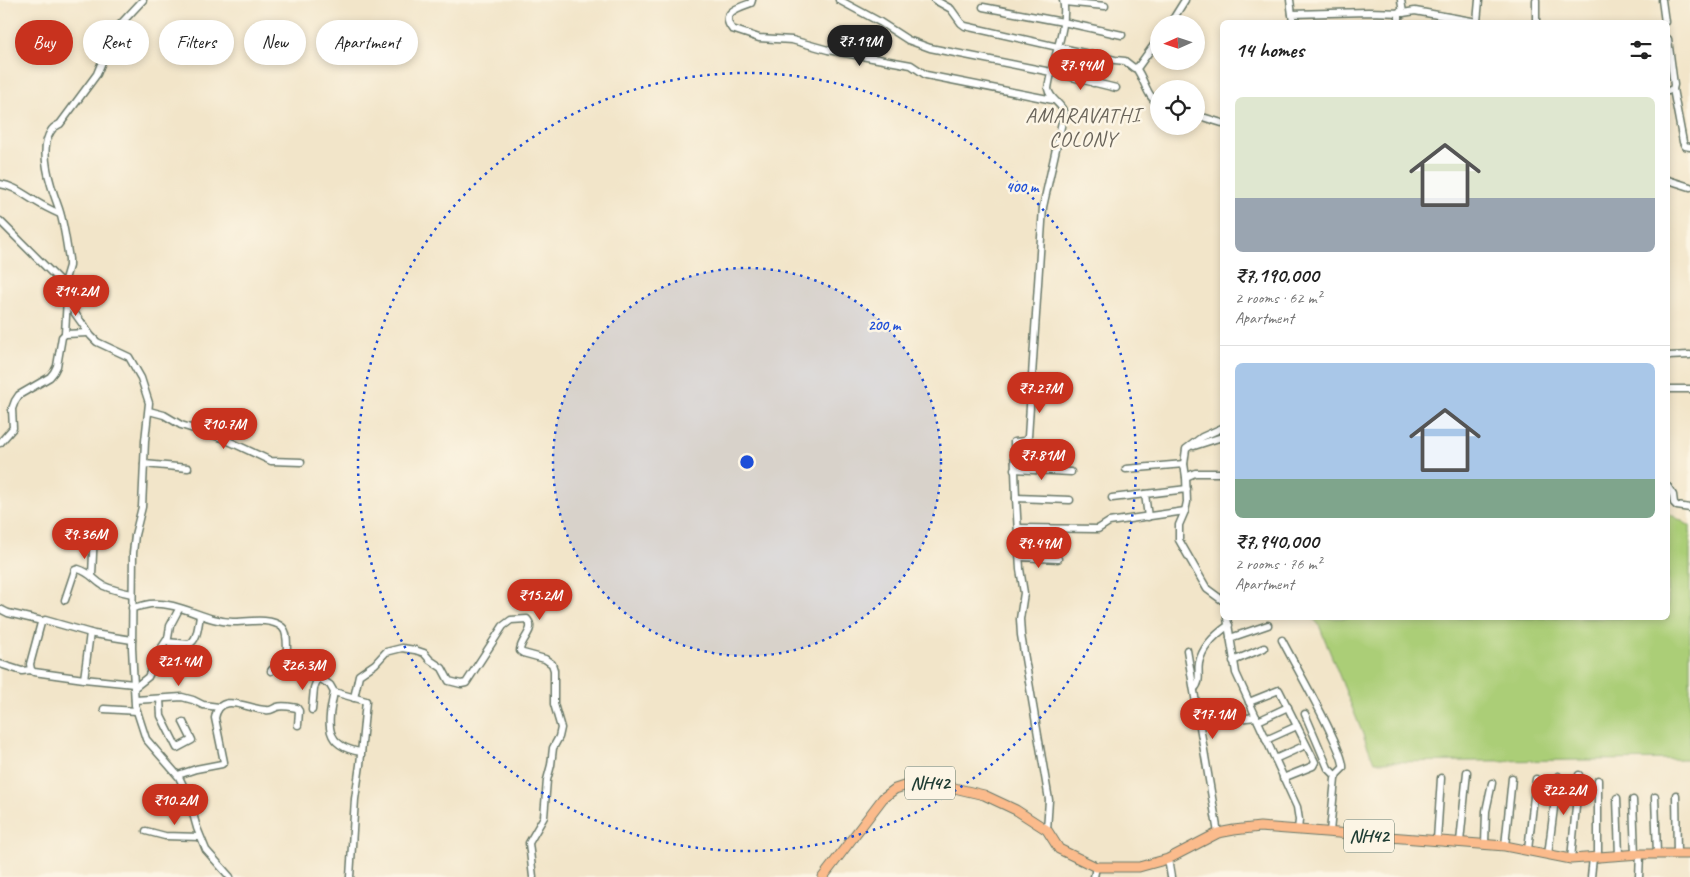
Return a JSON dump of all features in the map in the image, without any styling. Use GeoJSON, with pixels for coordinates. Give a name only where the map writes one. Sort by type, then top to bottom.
{"type":"FeatureCollection","features":[{"type":"Feature","properties":{"kind":"highway","name":"NH42"},"geometry":{"type":"LineString","coordinates":[[823,877],[883,798],[895,789],[913,783],[933,783],[984,795],[1016,810],[1047,830],[1060,849],[1096,867],[1139,867],[1168,859],[1218,833],[1260,827],[1485,844],[1571,859],[1638,854],[1690,854]]}},
{"type":"Feature","properties":{"kind":"street"},"geometry":{"type":"LineString","coordinates":[[63,286],[69,266],[69,259],[60,214],[46,170],[48,135],[53,128],[60,124],[97,74],[115,30],[143,0]]}},
{"type":"Feature","properties":{"kind":"street"},"geometry":{"type":"LineString","coordinates":[[752,0],[751,4],[739,6],[732,11],[728,18],[732,29],[759,38],[792,40],[828,50],[911,66],[926,74],[1054,100]]}},
{"type":"Feature","properties":{"kind":"street"},"geometry":{"type":"LineString","coordinates":[[840,0],[917,44],[1051,72],[1116,88]]}},
{"type":"Feature","properties":{"kind":"street"},"geometry":{"type":"LineString","coordinates":[[934,0],[952,9],[965,26],[1057,48],[1125,61],[1136,68],[1143,78],[1150,95]]}},
{"type":"Feature","properties":{"kind":"street"},"geometry":{"type":"LineString","coordinates":[[1175,15],[1184,0]]}},
{"type":"Feature","properties":{"kind":"street"},"geometry":{"type":"LineString","coordinates":[[1290,0],[1293,20]]}},
{"type":"Feature","properties":{"kind":"street"},"geometry":{"type":"LineString","coordinates":[[1399,20],[1401,0]]}},
{"type":"Feature","properties":{"kind":"street"},"geometry":{"type":"LineString","coordinates":[[1477,20],[1479,0]]}},
{"type":"Feature","properties":{"kind":"street"},"geometry":{"type":"LineString","coordinates":[[1536,0],[1536,20]]}},
{"type":"Feature","properties":{"kind":"street"},"geometry":{"type":"LineString","coordinates":[[1662,0],[1665,20]]}},
{"type":"Feature","properties":{"kind":"street"},"geometry":{"type":"LineString","coordinates":[[1047,830],[1049,800],[1021,635],[1020,619],[1024,593],[1014,469],[1014,441],[1026,441],[1028,437],[1043,207],[1064,113],[1062,107],[1049,95],[1048,89],[1063,22],[1064,1],[1105,6]]}},
{"type":"Feature","properties":{"kind":"street"},"geometry":{"type":"LineString","coordinates":[[984,7],[1063,22],[1122,36]]}},
{"type":"Feature","properties":{"kind":"street"},"geometry":{"type":"LineString","coordinates":[[1292,14],[1415,11],[1466,20]]}},
{"type":"Feature","properties":{"kind":"street"},"geometry":{"type":"LineString","coordinates":[[1314,13],[1314,20]]}},
{"type":"Feature","properties":{"kind":"street"},"geometry":{"type":"LineString","coordinates":[[1136,68],[1150,50]]}},
{"type":"Feature","properties":{"kind":"street"},"geometry":{"type":"LineString","coordinates":[[1670,54],[1674,85],[1670,90],[1683,142],[1685,146],[1690,147]]}},
{"type":"Feature","properties":{"kind":"street"},"geometry":{"type":"LineString","coordinates":[[1093,83],[1100,57]]}},
{"type":"Feature","properties":{"kind":"street"},"geometry":{"type":"LineString","coordinates":[[1205,118],[1220,122]]}},
{"type":"Feature","properties":{"kind":"street"},"geometry":{"type":"LineString","coordinates":[[1670,181],[1690,187]]}},
{"type":"Feature","properties":{"kind":"street"},"geometry":{"type":"LineString","coordinates":[[0,184],[18,190],[60,214]]}},
{"type":"Feature","properties":{"kind":"street"},"geometry":{"type":"LineString","coordinates":[[0,222],[56,277],[63,286],[69,305],[88,333],[97,342],[129,357],[141,378],[147,396],[148,411],[142,507],[133,553],[132,640],[136,711],[149,743],[178,775],[188,796],[200,837],[206,850],[230,877]]}},
{"type":"Feature","properties":{"kind":"street"},"geometry":{"type":"LineString","coordinates":[[0,442],[13,428],[12,409],[19,395],[50,377],[56,370],[60,340],[65,334],[67,298]]}},
{"type":"Feature","properties":{"kind":"street"},"geometry":{"type":"LineString","coordinates":[[65,334],[88,333]]}},
{"type":"Feature","properties":{"kind":"street"},"geometry":{"type":"LineString","coordinates":[[1670,356],[1690,355]]}},
{"type":"Feature","properties":{"kind":"street"},"geometry":{"type":"LineString","coordinates":[[1670,389],[1690,389]]}},
{"type":"Feature","properties":{"kind":"street"},"geometry":{"type":"LineString","coordinates":[[148,411],[164,415],[182,425],[222,438],[270,461],[301,462]]}},
{"type":"Feature","properties":{"kind":"street"},"geometry":{"type":"LineString","coordinates":[[1220,429],[1202,437],[1185,452],[1184,464],[1187,489],[1185,511],[1178,532],[1182,546],[1207,589],[1212,594],[1220,597]]}},
{"type":"Feature","properties":{"kind":"street"},"geometry":{"type":"LineString","coordinates":[[1190,446],[1220,438]]}},
{"type":"Feature","properties":{"kind":"street"},"geometry":{"type":"LineString","coordinates":[[144,464],[188,468]]}},
{"type":"Feature","properties":{"kind":"street"},"geometry":{"type":"LineString","coordinates":[[1126,469],[1184,464]]}},
{"type":"Feature","properties":{"kind":"street"},"geometry":{"type":"LineString","coordinates":[[1014,469],[1071,472]]}},
{"type":"Feature","properties":{"kind":"street"},"geometry":{"type":"LineString","coordinates":[[1186,477],[1195,473],[1220,473]]}},
{"type":"Feature","properties":{"kind":"street"},"geometry":{"type":"LineString","coordinates":[[1112,498],[1187,489]]}},
{"type":"Feature","properties":{"kind":"street"},"geometry":{"type":"LineString","coordinates":[[1670,491],[1674,504],[1690,508]]}},
{"type":"Feature","properties":{"kind":"street"},"geometry":{"type":"LineString","coordinates":[[1144,494],[1148,516]]}},
{"type":"Feature","properties":{"kind":"street"},"geometry":{"type":"LineString","coordinates":[[1016,498],[1070,500]]}},
{"type":"Feature","properties":{"kind":"street"},"geometry":{"type":"LineString","coordinates":[[1019,528],[1098,529],[1109,522],[1185,511]]}},
{"type":"Feature","properties":{"kind":"street"},"geometry":{"type":"LineString","coordinates":[[88,526],[93,528],[94,532],[92,575]]}},
{"type":"Feature","properties":{"kind":"street"},"geometry":{"type":"LineString","coordinates":[[1020,557],[1058,559]]}},
{"type":"Feature","properties":{"kind":"street"},"geometry":{"type":"LineString","coordinates":[[65,600],[75,570],[78,569],[92,575],[103,585],[113,590],[132,594]]}},
{"type":"Feature","properties":{"kind":"street"},"geometry":{"type":"LineString","coordinates":[[132,608],[156,604],[179,608],[222,622],[276,624],[281,626],[286,633],[288,660]]}},
{"type":"Feature","properties":{"kind":"street"},"geometry":{"type":"LineString","coordinates":[[0,664],[22,671],[31,670],[52,675],[134,686],[148,677],[166,642],[170,626],[179,608]]}},
{"type":"Feature","properties":{"kind":"street"},"geometry":{"type":"LineString","coordinates":[[0,609],[8,613],[42,621],[45,620],[90,633],[132,640]]}},
{"type":"Feature","properties":{"kind":"street"},"geometry":{"type":"LineString","coordinates":[[166,642],[192,643],[200,616]]}},
{"type":"Feature","properties":{"kind":"street"},"geometry":{"type":"LineString","coordinates":[[354,698],[359,675],[375,664],[386,652],[398,648],[421,651],[442,668],[449,681],[465,683],[503,626],[511,620],[527,619],[530,626],[529,632],[521,644],[520,651],[545,659],[552,664],[554,670],[554,704],[561,728],[553,748],[544,817],[528,843],[533,877]]}},
{"type":"Feature","properties":{"kind":"street"},"geometry":{"type":"LineString","coordinates":[[1228,620],[1236,673],[1299,814],[1298,830]]}},
{"type":"Feature","properties":{"kind":"street"},"geometry":{"type":"LineString","coordinates":[[31,670],[30,664],[42,621]]}},
{"type":"Feature","properties":{"kind":"street"},"geometry":{"type":"LineString","coordinates":[[1230,638],[1268,624]]}},
{"type":"Feature","properties":{"kind":"street"},"geometry":{"type":"LineString","coordinates":[[1194,689],[1200,682],[1199,664],[1204,650],[1219,632],[1229,626]]}},
{"type":"Feature","properties":{"kind":"street"},"geometry":{"type":"LineString","coordinates":[[84,679],[90,633]]}},
{"type":"Feature","properties":{"kind":"street"},"geometry":{"type":"LineString","coordinates":[[1282,640],[1335,740],[1344,762],[1343,768],[1336,776],[1330,832]]}},
{"type":"Feature","properties":{"kind":"street"},"geometry":{"type":"LineString","coordinates":[[1233,661],[1264,648]]}},
{"type":"Feature","properties":{"kind":"street"},"geometry":{"type":"LineString","coordinates":[[1187,650],[1218,833]]}},
{"type":"Feature","properties":{"kind":"street"},"geometry":{"type":"LineString","coordinates":[[312,710],[314,688],[321,669],[322,657]]}},
{"type":"Feature","properties":{"kind":"street"},"geometry":{"type":"LineString","coordinates":[[271,671],[288,660]]}},
{"type":"Feature","properties":{"kind":"street"},"geometry":{"type":"LineString","coordinates":[[288,660],[330,685],[334,692],[328,723],[329,731],[343,748],[361,752]]}},
{"type":"Feature","properties":{"kind":"street"},"geometry":{"type":"LineString","coordinates":[[1249,702],[1278,690],[1314,762],[1313,766],[1283,778]]}},
{"type":"Feature","properties":{"kind":"street"},"geometry":{"type":"LineString","coordinates":[[334,692],[366,702],[354,799],[350,877]]}},
{"type":"Feature","properties":{"kind":"street"},"geometry":{"type":"LineString","coordinates":[[135,700],[187,698],[204,705],[219,707],[231,702],[261,710],[271,710],[279,707],[297,708],[299,714],[298,726]]}},
{"type":"Feature","properties":{"kind":"street"},"geometry":{"type":"LineString","coordinates":[[160,699],[161,716],[177,748],[192,740],[183,722]]}},
{"type":"Feature","properties":{"kind":"street"},"geometry":{"type":"LineString","coordinates":[[178,775],[224,762],[215,718],[219,707]]}},
{"type":"Feature","properties":{"kind":"street"},"geometry":{"type":"LineString","coordinates":[[1199,723],[1257,719],[1288,708]]}},
{"type":"Feature","properties":{"kind":"street"},"geometry":{"type":"LineString","coordinates":[[104,709],[136,711]]}},
{"type":"Feature","properties":{"kind":"street"},"geometry":{"type":"LineString","coordinates":[[1305,714],[1328,768],[1336,776]]}},
{"type":"Feature","properties":{"kind":"street"},"geometry":{"type":"LineString","coordinates":[[1266,740],[1297,726]]}},
{"type":"Feature","properties":{"kind":"street"},"geometry":{"type":"LineString","coordinates":[[1275,759],[1306,745]]}},
{"type":"Feature","properties":{"kind":"street"},"geometry":{"type":"LineString","coordinates":[[1460,842],[1467,772]]}},
{"type":"Feature","properties":{"kind":"street"},"geometry":{"type":"LineString","coordinates":[[1571,859],[1579,775]]}},
{"type":"Feature","properties":{"kind":"street"},"geometry":{"type":"LineString","coordinates":[[1548,854],[1558,776]]}},
{"type":"Feature","properties":{"kind":"street"},"geometry":{"type":"LineString","coordinates":[[1437,840],[1441,778]]}},
{"type":"Feature","properties":{"kind":"street"},"geometry":{"type":"LineString","coordinates":[[1504,846],[1512,778]]}},
{"type":"Feature","properties":{"kind":"street"},"geometry":{"type":"LineString","coordinates":[[1528,850],[1536,778]]}},
{"type":"Feature","properties":{"kind":"street"},"geometry":{"type":"LineString","coordinates":[[1591,877],[1596,858],[1598,780]]}},
{"type":"Feature","properties":{"kind":"street"},"geometry":{"type":"LineString","coordinates":[[1485,844],[1486,811],[1492,783]]}},
{"type":"Feature","properties":{"kind":"street"},"geometry":{"type":"LineString","coordinates":[[1676,794],[1676,854]]}},
{"type":"Feature","properties":{"kind":"street"},"geometry":{"type":"LineString","coordinates":[[1655,797],[1657,854]]}},
{"type":"Feature","properties":{"kind":"street"},"geometry":{"type":"LineString","coordinates":[[1617,798],[1619,856]]}},
{"type":"Feature","properties":{"kind":"street"},"geometry":{"type":"LineString","coordinates":[[1633,800],[1639,877]]}},
{"type":"Feature","properties":{"kind":"street"},"geometry":{"type":"LineString","coordinates":[[146,831],[165,836],[200,837]]}},
{"type":"Feature","properties":{"kind":"street"},"geometry":{"type":"LineString","coordinates":[[1168,859],[1171,877]]}},
{"type":"Feature","properties":{"kind":"street"},"geometry":{"type":"LineString","coordinates":[[1094,877],[1096,867]]}},
{"type":"Feature","properties":{"kind":"green space"},"geometry":{"type":"Polygon","coordinates":[[[1670,514],[1690,526],[1690,759],[1374,762],[1319,625],[1315,620],[1670,620],[1670,514]]]}},
{"type":"Feature","properties":{"kind":"district","name":"AMARAVATHI COLONY"},"geometry":{"type":"Point","coordinates":[1083,127]}}]}
